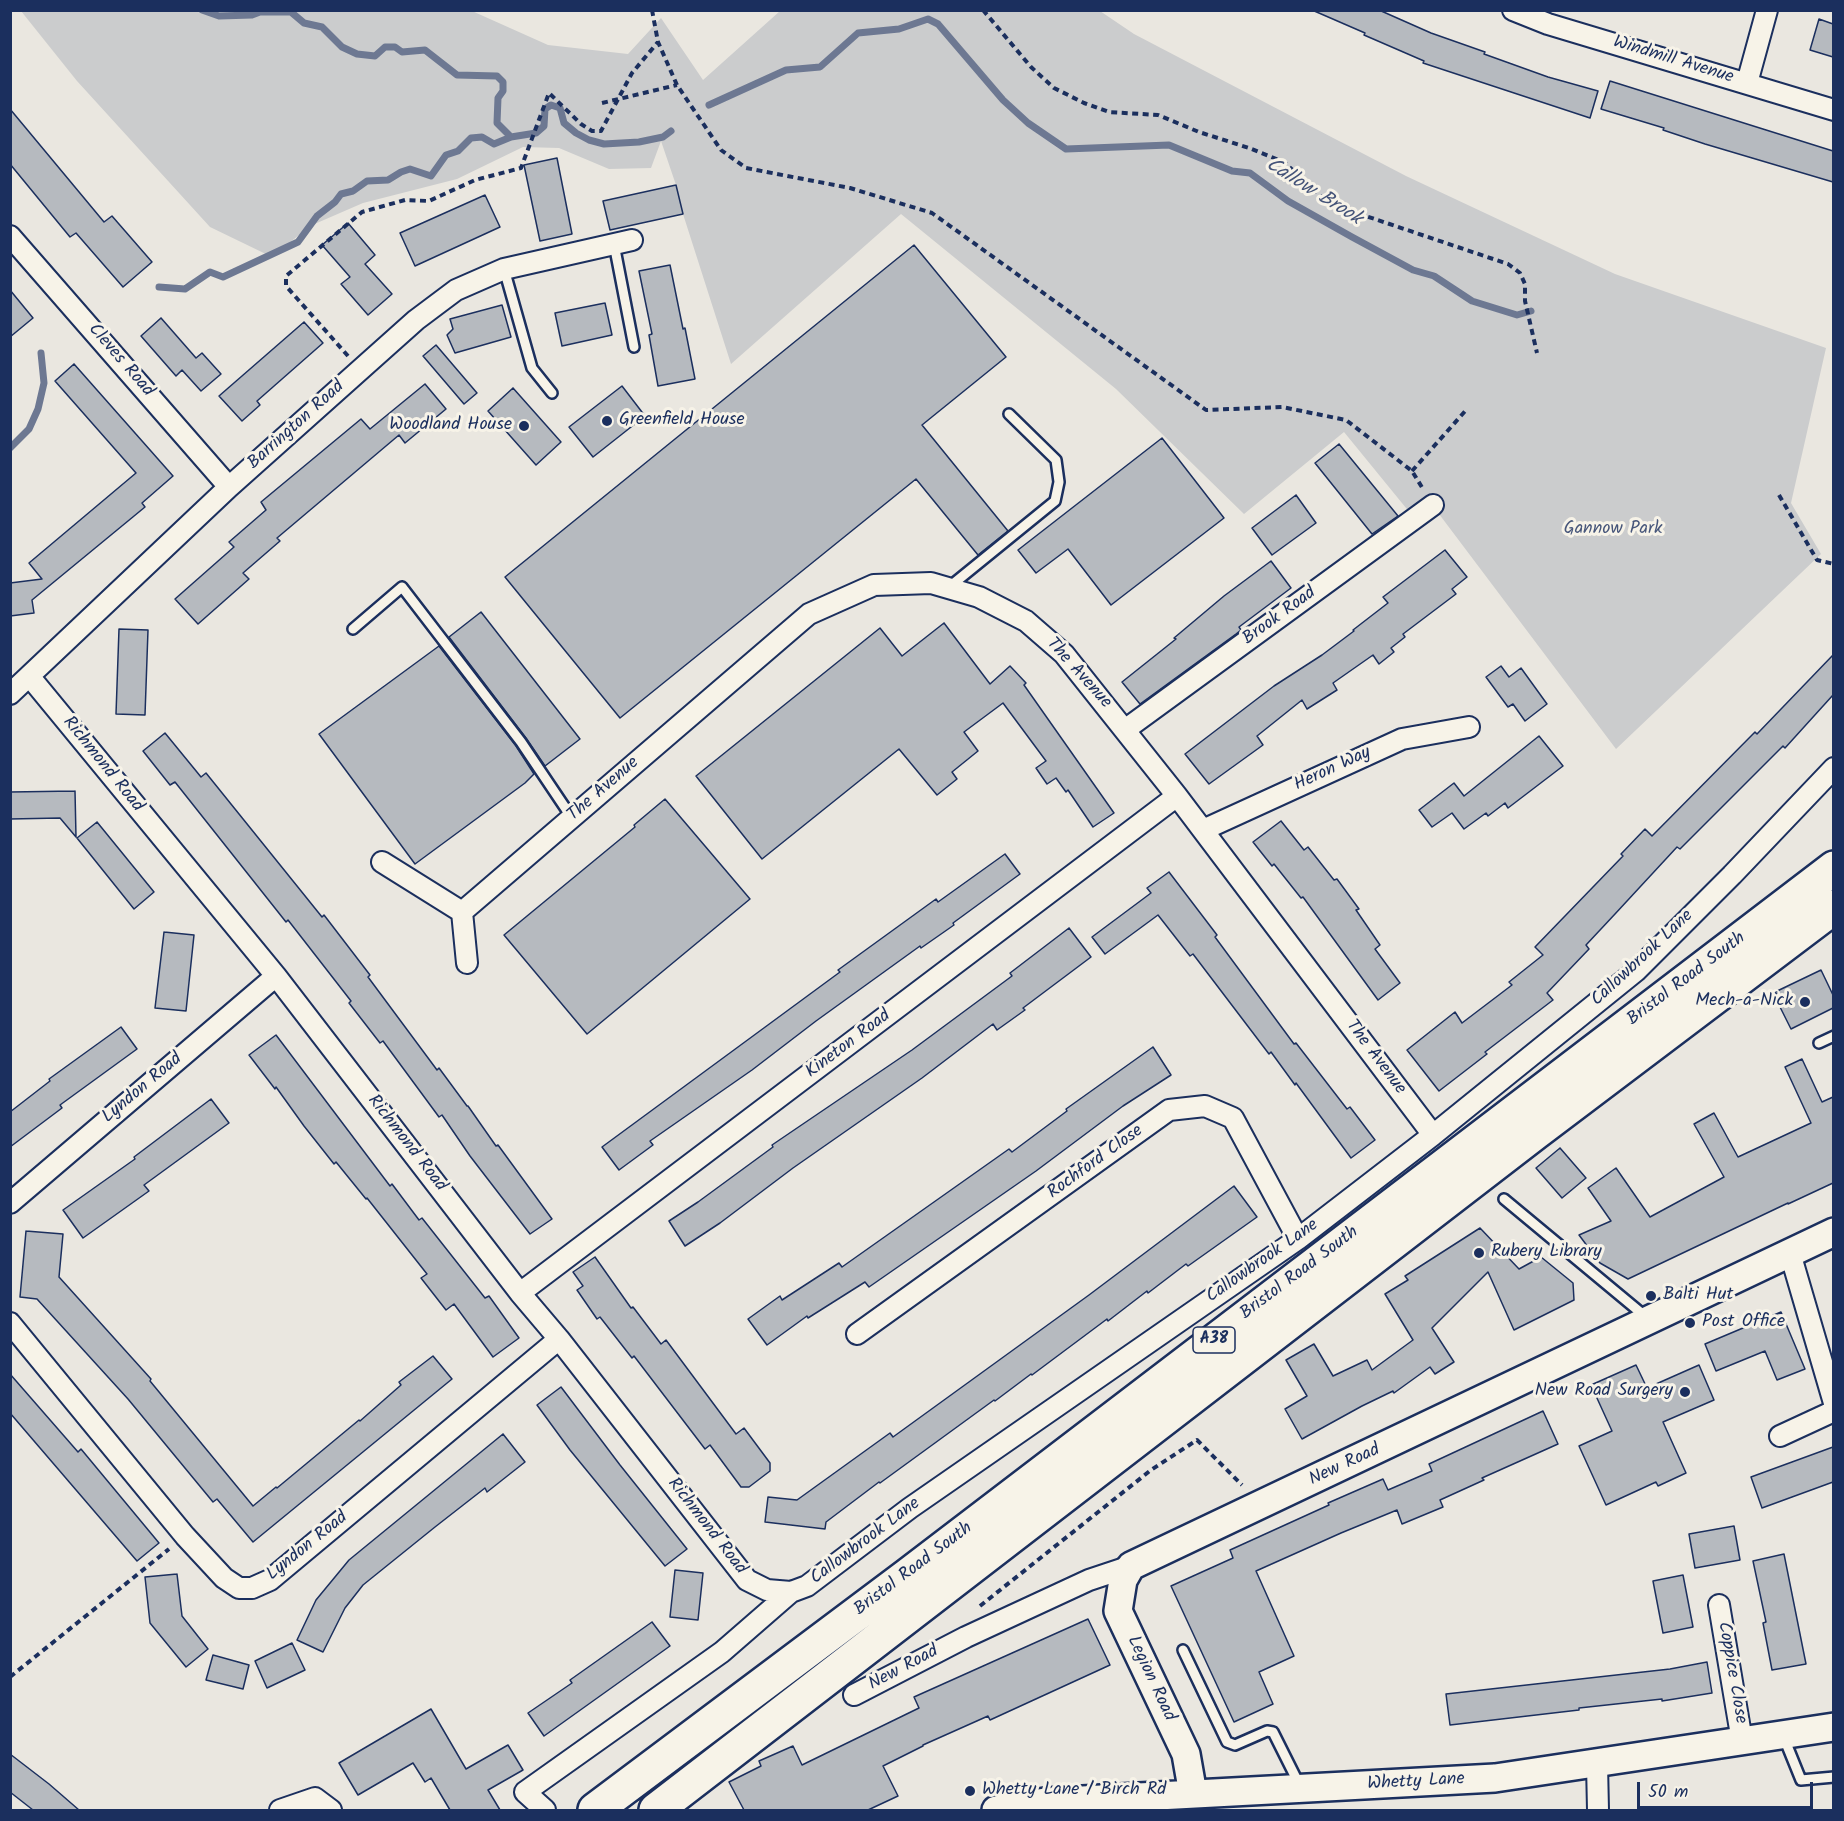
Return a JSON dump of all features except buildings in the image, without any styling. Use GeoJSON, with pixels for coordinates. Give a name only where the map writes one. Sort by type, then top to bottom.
{"type":"FeatureCollection","features":[{"type":"Feature","properties":{"kind":"highway","name":"Bristol Road South"},"geometry":{"type":"LineString","coordinates":[[595,1810],[907,1576],[1833,868]]}},
{"type":"Feature","properties":{"kind":"highway","name":"Bristol Road South"},"geometry":{"type":"LineString","coordinates":[[656,1810],[1833,906]]}},
{"type":"Feature","properties":{"kind":"street","name":"Windmill Avenue"},"geometry":{"type":"LineString","coordinates":[[1513,10],[1548,24],[1833,110]]}},
{"type":"Feature","properties":{"kind":"street"},"geometry":{"type":"LineString","coordinates":[[1747,83],[1767,10]]}},
{"type":"Feature","properties":{"kind":"street","name":"Barrington Road"},"geometry":{"type":"LineString","coordinates":[[10,694],[229,487],[416,320],[456,290],[504,269],[623,242]]}},
{"type":"Feature","properties":{"kind":"street","name":"Cleves Road"},"geometry":{"type":"LineString","coordinates":[[14,249],[229,487]]}},
{"type":"Feature","properties":{"kind":"street","name":"Brook Road"},"geometry":{"type":"LineString","coordinates":[[1126,729],[1433,505]]}},
{"type":"Feature","properties":{"kind":"street","name":"The Avenue"},"geometry":{"type":"LineString","coordinates":[[462,912],[809,614],[874,585],[931,583],[979,597],[1026,621],[1064,654],[1126,729],[1433,1136]]}},
{"type":"Feature","properties":{"kind":"street","name":"Richmond Road"},"geometry":{"type":"LineString","coordinates":[[30,677],[276,976],[520,1293],[559,1339],[747,1580],[767,1590],[791,1592]]}},
{"type":"Feature","properties":{"kind":"street","name":"Heron Way"},"geometry":{"type":"LineString","coordinates":[[1203,830],[1402,739],[1469,727]]}},
{"type":"Feature","properties":{"kind":"street","name":"Callowbrook Lane"},"geometry":{"type":"LineString","coordinates":[[545,1810],[525,1792],[722,1652],[791,1592],[807,1586],[909,1509],[1298,1239],[1433,1136],[1636,971],[1833,768]]}},
{"type":"Feature","properties":{"kind":"street","name":"Kineton Road"},"geometry":{"type":"LineString","coordinates":[[520,1293],[1177,796]]}},
{"type":"Feature","properties":{"kind":"street"},"geometry":{"type":"LineString","coordinates":[[382,862],[462,912],[467,963]]}},
{"type":"Feature","properties":{"kind":"street","name":"Lyndon Road"},"geometry":{"type":"LineString","coordinates":[[10,1203],[276,976]]}},
{"type":"Feature","properties":{"kind":"street","name":"Rochford Close"},"geometry":{"type":"LineString","coordinates":[[857,1334],[1169,1110],[1205,1106],[1233,1118],[1298,1239]]}},
{"type":"Feature","properties":{"kind":"street","name":"New Road"},"geometry":{"type":"LineString","coordinates":[[854,1695],[966,1637],[1089,1580],[1131,1566],[1833,1232]]}},
{"type":"Feature","properties":{"kind":"street"},"geometry":{"type":"LineString","coordinates":[[1790,1253],[1833,1403]]}},
{"type":"Feature","properties":{"kind":"street","name":"Lyndon Road"},"geometry":{"type":"LineString","coordinates":[[10,1323],[186,1536],[224,1578],[240,1588],[252,1588],[270,1580],[559,1339]]}},
{"type":"Feature","properties":{"kind":"street"},"geometry":{"type":"LineString","coordinates":[[1780,1436],[1833,1411]]}},
{"type":"Feature","properties":{"kind":"street","name":"Legion Road"},"geometry":{"type":"LineString","coordinates":[[1131,1566],[1123,1580],[1118,1611],[1186,1754],[1193,1794]]}},
{"type":"Feature","properties":{"kind":"street","name":"Coppice Close"},"geometry":{"type":"LineString","coordinates":[[1719,1605],[1742,1742]]}},
{"type":"Feature","properties":{"kind":"street","name":"Whetty Lane"},"geometry":{"type":"LineString","coordinates":[[996,1810],[1045,1802],[1495,1778],[1742,1742],[1833,1726]]}},
{"type":"Feature","properties":{"kind":"street"},"geometry":{"type":"LineString","coordinates":[[1597,1764],[1598,1810]]}},
{"type":"Feature","properties":{"kind":"street"},"geometry":{"type":"LineString","coordinates":[[280,1810],[315,1797],[331,1810]]}},
{"type":"Feature","properties":{"kind":"lane"},"geometry":{"type":"LineString","coordinates":[[623,242],[634,347]]}},
{"type":"Feature","properties":{"kind":"lane"},"geometry":{"type":"LineString","coordinates":[[504,269],[532,368],[552,393]]}},
{"type":"Feature","properties":{"kind":"lane"},"geometry":{"type":"LineString","coordinates":[[948,588],[1055,501],[1059,482],[1056,460],[1009,414]]}},
{"type":"Feature","properties":{"kind":"lane"},"geometry":{"type":"LineString","coordinates":[[353,629],[402,587],[521,742],[572,818]]}},
{"type":"Feature","properties":{"kind":"lane"},"geometry":{"type":"LineString","coordinates":[[1819,1043],[1833,1036]]}},
{"type":"Feature","properties":{"kind":"lane"},"geometry":{"type":"LineString","coordinates":[[1504,1199],[1650,1320]]}},
{"type":"Feature","properties":{"kind":"lane"},"geometry":{"type":"LineString","coordinates":[[1183,1650],[1227,1742],[1235,1745],[1267,1731],[1273,1732],[1300,1788]]}},
{"type":"Feature","properties":{"kind":"lane"},"geometry":{"type":"LineString","coordinates":[[1783,1735],[1801,1780],[1833,1777]]}},
{"type":"Feature","properties":{"kind":"path"},"geometry":{"type":"LineString","coordinates":[[652,10],[658,42],[677,85],[721,150],[746,168],[850,188],[932,213],[1206,410],[1282,407],[1346,420],[1412,471],[1433,505]]}},
{"type":"Feature","properties":{"kind":"path"},"geometry":{"type":"LineString","coordinates":[[983,10],[1030,67],[1054,88],[1084,103],[1109,112],[1158,115],[1284,162],[1323,198],[1345,209],[1508,264],[1520,273],[1525,284],[1525,301],[1537,352]]}},
{"type":"Feature","properties":{"kind":"path"},"geometry":{"type":"LineString","coordinates":[[360,370],[286,286],[286,276],[362,212],[405,200],[429,201],[475,180],[521,168],[549,93],[581,124],[592,131],[601,131],[632,73],[658,42]]}},
{"type":"Feature","properties":{"kind":"path"},"geometry":{"type":"LineString","coordinates":[[602,103],[677,85]]}},
{"type":"Feature","properties":{"kind":"path"},"geometry":{"type":"LineString","coordinates":[[1412,471],[1467,409]]}},
{"type":"Feature","properties":{"kind":"path"},"geometry":{"type":"LineString","coordinates":[[1779,495],[1817,560],[1833,564]]}},
{"type":"Feature","properties":{"kind":"path"},"geometry":{"type":"LineString","coordinates":[[966,1637],[973,1611],[1151,1470],[1197,1440],[1261,1505]]}},
{"type":"Feature","properties":{"kind":"path"},"geometry":{"type":"LineString","coordinates":[[10,1677],[186,1536]]}},
{"type":"Feature","properties":{"kind":"green space","name":"Gannow Park"},"geometry":{"type":"Polygon","coordinates":[[[21,11],[472,11],[548,45],[628,54],[661,18],[703,80],[780,11],[1100,11],[1134,34],[1406,176],[1615,274],[1826,348],[1791,503],[1821,554],[1616,749],[1433,506],[1415,519],[1344,432],[1244,514],[1116,389],[901,214],[731,364],[661,141],[651,168],[609,169],[559,148],[523,147],[457,179],[363,203],[310,226],[272,257],[210,227],[77,81],[21,11]]]}},
{"type":"Feature","properties":{"kind":"waterway"},"geometry":{"type":"LineString","coordinates":[[202,10],[219,16],[291,12],[304,23],[322,27],[342,47],[357,54],[375,56],[385,47],[395,47],[402,52],[425,50],[457,75],[497,76],[503,82],[503,91],[498,98],[497,123],[511,137]]}},
{"type":"Feature","properties":{"kind":"waterway","name":"Callow Brook"},"geometry":{"type":"LineString","coordinates":[[709,105],[786,70],[820,67],[858,33],[899,29],[928,19],[938,24],[1003,100],[1028,123],[1066,149],[1169,145],[1232,171],[1250,173],[1288,201],[1413,270],[1434,276],[1472,301],[1517,315],[1531,311]]}},
{"type":"Feature","properties":{"kind":"waterway"},"geometry":{"type":"LineString","coordinates":[[159,287],[185,289],[210,272],[223,277],[298,242],[317,216],[335,202],[341,194],[353,191],[367,181],[388,180],[410,169],[431,176],[446,155],[458,151],[471,138],[482,137],[494,144],[511,137],[536,133],[544,126],[545,109],[551,105],[560,108],[564,123],[576,133],[604,144],[639,142],[663,137],[671,131]]}},
{"type":"Feature","properties":{"kind":"waterway"},"geometry":{"type":"LineString","coordinates":[[10,448],[29,429],[38,409],[44,383],[41,353]]}},
{"type":"Feature","properties":{"kind":"place","name":"Greenfield House"},"geometry":{"type":"Point","coordinates":[607,421]}},
{"type":"Feature","properties":{"kind":"place","name":"Woodland House"},"geometry":{"type":"Point","coordinates":[524,426]}},
{"type":"Feature","properties":{"kind":"place","name":"Mech-a-Nick"},"geometry":{"type":"Point","coordinates":[1805,1002]}},
{"type":"Feature","properties":{"kind":"place","name":"Rubery Library"},"geometry":{"type":"Point","coordinates":[1479,1253]}},
{"type":"Feature","properties":{"kind":"place","name":"Balti Hut"},"geometry":{"type":"Point","coordinates":[1651,1296]}},
{"type":"Feature","properties":{"kind":"place","name":"Post Office"},"geometry":{"type":"Point","coordinates":[1690,1323]}},
{"type":"Feature","properties":{"kind":"place","name":"New Road Surgery"},"geometry":{"type":"Point","coordinates":[1685,1392]}},
{"type":"Feature","properties":{"kind":"place","name":"Whetty Lane / Birch Rd"},"geometry":{"type":"Point","coordinates":[970,1791]}}]}
